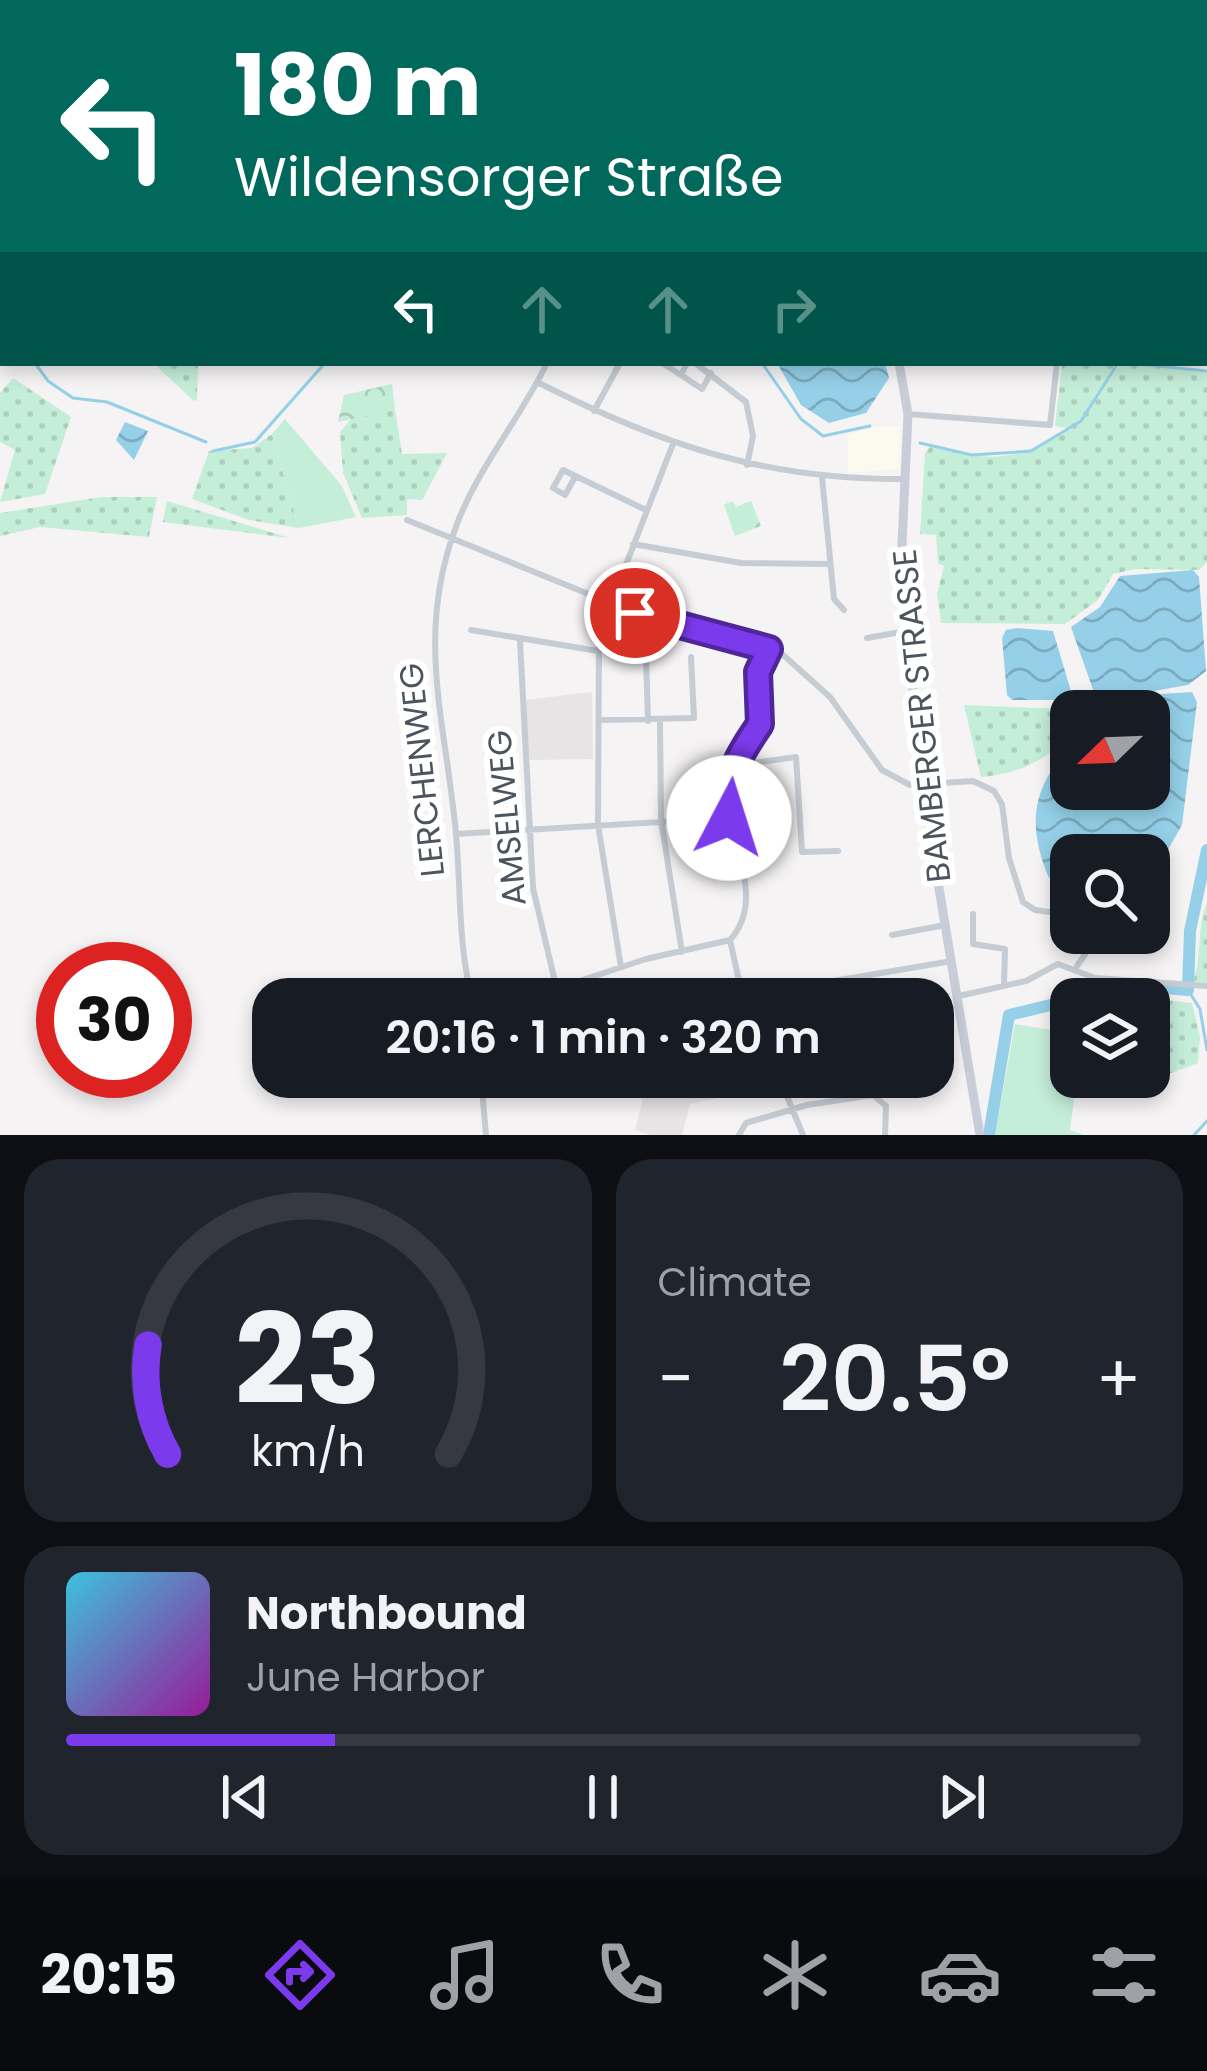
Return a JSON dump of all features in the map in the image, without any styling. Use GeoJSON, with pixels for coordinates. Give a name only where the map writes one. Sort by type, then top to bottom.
{"type":"FeatureCollection","features":[{"type":"Feature","properties":{"kind":"main road","name":"BAMBERGER STRASSE"},"geometry":{"type":"LineString","coordinates":[[900,366],[908,414],[901,555],[922,787],[980,1135]]}},
{"type":"Feature","properties":{"kind":"street","name":"LERCHENWEG"},"geometry":{"type":"LineString","coordinates":[[468,978],[456,834],[432,649],[438,584],[471,490],[545,366]]}},
{"type":"Feature","properties":{"kind":"street"},"geometry":{"type":"LineString","coordinates":[[594,412],[618,366]]}},
{"type":"Feature","properties":{"kind":"street"},"geometry":{"type":"LineString","coordinates":[[667,366],[702,388],[711,374]]}},
{"type":"Feature","properties":{"kind":"street"},"geometry":{"type":"LineString","coordinates":[[681,375],[688,366]]}},
{"type":"Feature","properties":{"kind":"street"},"geometry":{"type":"LineString","coordinates":[[696,366],[735,389],[751,415],[747,465]]}},
{"type":"Feature","properties":{"kind":"street"},"geometry":{"type":"LineString","coordinates":[[908,414],[1050,425],[1057,366]]}},
{"type":"Feature","properties":{"kind":"street"},"geometry":{"type":"LineString","coordinates":[[537,382],[594,412],[673,444],[747,465],[823,477],[906,478]]}},
{"type":"Feature","properties":{"kind":"street"},"geometry":{"type":"LineString","coordinates":[[620,967],[598,825],[598,651],[608,602],[673,444]]}},
{"type":"Feature","properties":{"kind":"street"},"geometry":{"type":"LineString","coordinates":[[575,477],[646,510]]}},
{"type":"Feature","properties":{"kind":"street"},"geometry":{"type":"LineString","coordinates":[[823,477],[834,599],[844,610]]}},
{"type":"Feature","properties":{"kind":"street"},"geometry":{"type":"LineString","coordinates":[[407,520],[608,602],[769,649],[796,664],[830,697],[882,770],[922,787],[974,781],[987,785],[1002,804],[1009,858],[1023,902],[1050,912]]}},
{"type":"Feature","properties":{"kind":"street"},"geometry":{"type":"LineString","coordinates":[[633,544],[741,563],[829,564]]}},
{"type":"Feature","properties":{"kind":"street"},"geometry":{"type":"LineString","coordinates":[[471,630],[598,651]]}},
{"type":"Feature","properties":{"kind":"street"},"geometry":{"type":"LineString","coordinates":[[868,638],[909,630]]}},
{"type":"Feature","properties":{"kind":"street","name":"AMSELWEG"},"geometry":{"type":"LineString","coordinates":[[520,641],[533,888],[555,978]]}},
{"type":"Feature","properties":{"kind":"street"},"geometry":{"type":"LineString","coordinates":[[589,978],[730,940],[741,925],[746,898],[729,818],[732,766],[760,724],[758,672],[769,649]]}},
{"type":"Feature","properties":{"kind":"street"},"geometry":{"type":"LineString","coordinates":[[646,657],[648,721]]}},
{"type":"Feature","properties":{"kind":"street"},"geometry":{"type":"LineString","coordinates":[[600,720],[694,718],[692,657]]}},
{"type":"Feature","properties":{"kind":"street"},"geometry":{"type":"LineString","coordinates":[[660,721],[661,820],[682,952]]}},
{"type":"Feature","properties":{"kind":"street"},"geometry":{"type":"LineString","coordinates":[[732,766],[796,757],[802,852],[838,851]]}},
{"type":"Feature","properties":{"kind":"street"},"geometry":{"type":"LineString","coordinates":[[456,834],[729,818]]}},
{"type":"Feature","properties":{"kind":"street"},"geometry":{"type":"LineString","coordinates":[[973,914],[973,944],[1005,949],[1004,986]]}},
{"type":"Feature","properties":{"kind":"street"},"geometry":{"type":"LineString","coordinates":[[892,935],[945,925]]}},
{"type":"Feature","properties":{"kind":"street"},"geometry":{"type":"LineString","coordinates":[[730,940],[737,952],[738,978]]}},
{"type":"Feature","properties":{"kind":"street"},"geometry":{"type":"LineString","coordinates":[[1076,967],[1085,954]]}},
{"type":"Feature","properties":{"kind":"street"},"geometry":{"type":"LineString","coordinates":[[851,978],[952,961]]}},
{"type":"Feature","properties":{"kind":"street"},"geometry":{"type":"LineString","coordinates":[[959,996],[1004,986],[1058,964],[1095,978],[1207,986]]}},
{"type":"Feature","properties":{"kind":"street"},"geometry":{"type":"LineString","coordinates":[[739,1135],[746,1124],[794,1108],[878,1096],[886,1106],[885,1135]]}},
{"type":"Feature","properties":{"kind":"street"},"geometry":{"type":"LineString","coordinates":[[483,1098],[486,1135]]}},
{"type":"Feature","properties":{"kind":"street"},"geometry":{"type":"LineString","coordinates":[[789,1098],[803,1135]]}},
{"type":"Feature","properties":{"kind":"shaded area"},"geometry":{"type":"Polygon","coordinates":[[[901,426],[899,469],[848,473],[848,435],[870,427],[901,426]]]}},
{"type":"Feature","properties":{"kind":"shaded area"},"geometry":{"type":"Polygon","coordinates":[[[592,692],[593,759],[527,760],[525,700],[592,692]]]}},
{"type":"Feature","properties":{"kind":"shaded area"},"geometry":{"type":"Polygon","coordinates":[[[643,1098],[717,1098],[690,1104],[682,1135],[635,1130],[643,1098]]]}},
{"type":"Feature","properties":{"kind":"green space"},"geometry":{"type":"Polygon","coordinates":[[[156,366],[198,366],[194,401],[156,366]]]}},
{"type":"Feature","properties":{"kind":"green space"},"geometry":{"type":"Polygon","coordinates":[[[1062,366],[1114,366],[1114,371],[1119,366],[1150,366],[1207,372],[1207,562],[1199,570],[1135,569],[1113,574],[1098,600],[1065,624],[941,623],[937,594],[944,566],[938,564],[936,535],[920,534],[925,453],[930,447],[1004,456],[1071,429],[1055,426],[1062,366]]]}},
{"type":"Feature","properties":{"kind":"green space"},"geometry":{"type":"Polygon","coordinates":[[[13,378],[71,417],[45,494],[0,502],[15,450],[0,442],[0,393],[13,378]]]}},
{"type":"Feature","properties":{"kind":"green space"},"geometry":{"type":"Polygon","coordinates":[[[392,384],[395,410],[338,422],[344,395],[392,384]]]}},
{"type":"Feature","properties":{"kind":"green space"},"geometry":{"type":"Polygon","coordinates":[[[395,410],[402,454],[447,453],[422,500],[407,499],[407,515],[362,518],[343,473],[340,432],[354,415],[395,410]]]}},
{"type":"Feature","properties":{"kind":"green space"},"geometry":{"type":"Polygon","coordinates":[[[285,419],[342,486],[356,517],[299,528],[272,434],[285,419]]]}},
{"type":"Feature","properties":{"kind":"green space"},"geometry":{"type":"Polygon","coordinates":[[[272,434],[299,528],[249,520],[192,499],[209,451],[252,448],[272,434]]]}},
{"type":"Feature","properties":{"kind":"green space"},"geometry":{"type":"Polygon","coordinates":[[[102,497],[157,497],[149,537],[40,527],[0,536],[0,513],[102,497]]]}},
{"type":"Feature","properties":{"kind":"green space"},"geometry":{"type":"Polygon","coordinates":[[[167,501],[290,538],[163,522],[167,501]]]}},
{"type":"Feature","properties":{"kind":"green space"},"geometry":{"type":"Polygon","coordinates":[[[733,501],[736,507],[751,501],[761,526],[735,536],[724,505],[733,501]]]}},
{"type":"Feature","properties":{"kind":"green space"},"geometry":{"type":"Polygon","coordinates":[[[964,705],[1050,708],[1050,752],[1019,769],[981,777],[964,705]]]}},
{"type":"Feature","properties":{"kind":"green space"},"geometry":{"type":"Polygon","coordinates":[[[1207,902],[1207,983],[1193,982],[1202,922],[1207,902]]]}},
{"type":"Feature","properties":{"kind":"green space"},"geometry":{"type":"Polygon","coordinates":[[[1170,1001],[1192,1003],[1200,1037],[1198,1063],[1170,1074],[1170,1001]]]}},
{"type":"Feature","properties":{"kind":"green space"},"geometry":{"type":"Polygon","coordinates":[[[1015,1024],[1050,1030],[1050,1098],[1074,1098],[1070,1130],[1084,1135],[995,1135],[1015,1024]]]}},
{"type":"Feature","properties":{"kind":"water"},"geometry":{"type":"Polygon","coordinates":[[[779,366],[886,366],[889,378],[866,413],[829,423],[801,405],[779,366]]]}},
{"type":"Feature","properties":{"kind":"water"},"geometry":{"type":"Polygon","coordinates":[[[125,422],[148,431],[134,460],[116,440],[125,422]]]}},
{"type":"Feature","properties":{"kind":"water"},"geometry":{"type":"Polygon","coordinates":[[[1193,570],[1199,577],[1206,671],[1188,685],[1093,690],[1071,627],[1100,607],[1120,576],[1193,570]]]}},
{"type":"Feature","properties":{"kind":"water"},"geometry":{"type":"Polygon","coordinates":[[[1006,630],[1053,631],[1071,690],[1050,690],[1050,700],[1012,700],[1007,695],[1002,638],[1006,630]]]}},
{"type":"Feature","properties":{"kind":"water"},"geometry":{"type":"Polygon","coordinates":[[[1192,692],[1197,702],[1182,825],[1170,846],[1170,834],[1050,834],[1049,878],[1036,824],[1041,792],[1050,774],[1050,810],[1170,810],[1170,693],[1192,692]]]}},
{"type":"Feature","properties":{"kind":"waterway"},"geometry":{"type":"LineString","coordinates":[[37,366],[48,381],[73,398],[107,402],[206,442]]}},
{"type":"Feature","properties":{"kind":"waterway"},"geometry":{"type":"LineString","coordinates":[[213,451],[255,442],[322,366]]}},
{"type":"Feature","properties":{"kind":"waterway"},"geometry":{"type":"LineString","coordinates":[[764,366],[801,419],[823,436],[870,426]]}},
{"type":"Feature","properties":{"kind":"waterway"},"geometry":{"type":"LineString","coordinates":[[920,443],[972,455],[1031,451],[1081,421],[1116,366]]}},
{"type":"Feature","properties":{"kind":"waterway"},"geometry":{"type":"LineString","coordinates":[[1158,366],[1207,371]]}},
{"type":"Feature","properties":{"kind":"waterway"},"geometry":{"type":"LineString","coordinates":[[1170,988],[1188,990],[1190,931],[1207,850]]}},
{"type":"Feature","properties":{"kind":"waterway"},"geometry":{"type":"LineString","coordinates":[[1188,990],[1200,1009],[1207,1050]]}},
{"type":"Feature","properties":{"kind":"waterway"},"geometry":{"type":"LineString","coordinates":[[989,1135],[1009,1015],[1050,1005]]}},
{"type":"Feature","properties":{"kind":"waterway"},"geometry":{"type":"LineString","coordinates":[[1194,1135],[1207,1121]]}},
{"type":"Feature","properties":{"kind":"route"},"geometry":{"type":"LineString","coordinates":[[635,613],[769,649],[758,672],[760,724],[739,751],[729,777],[729,818]]}}]}
